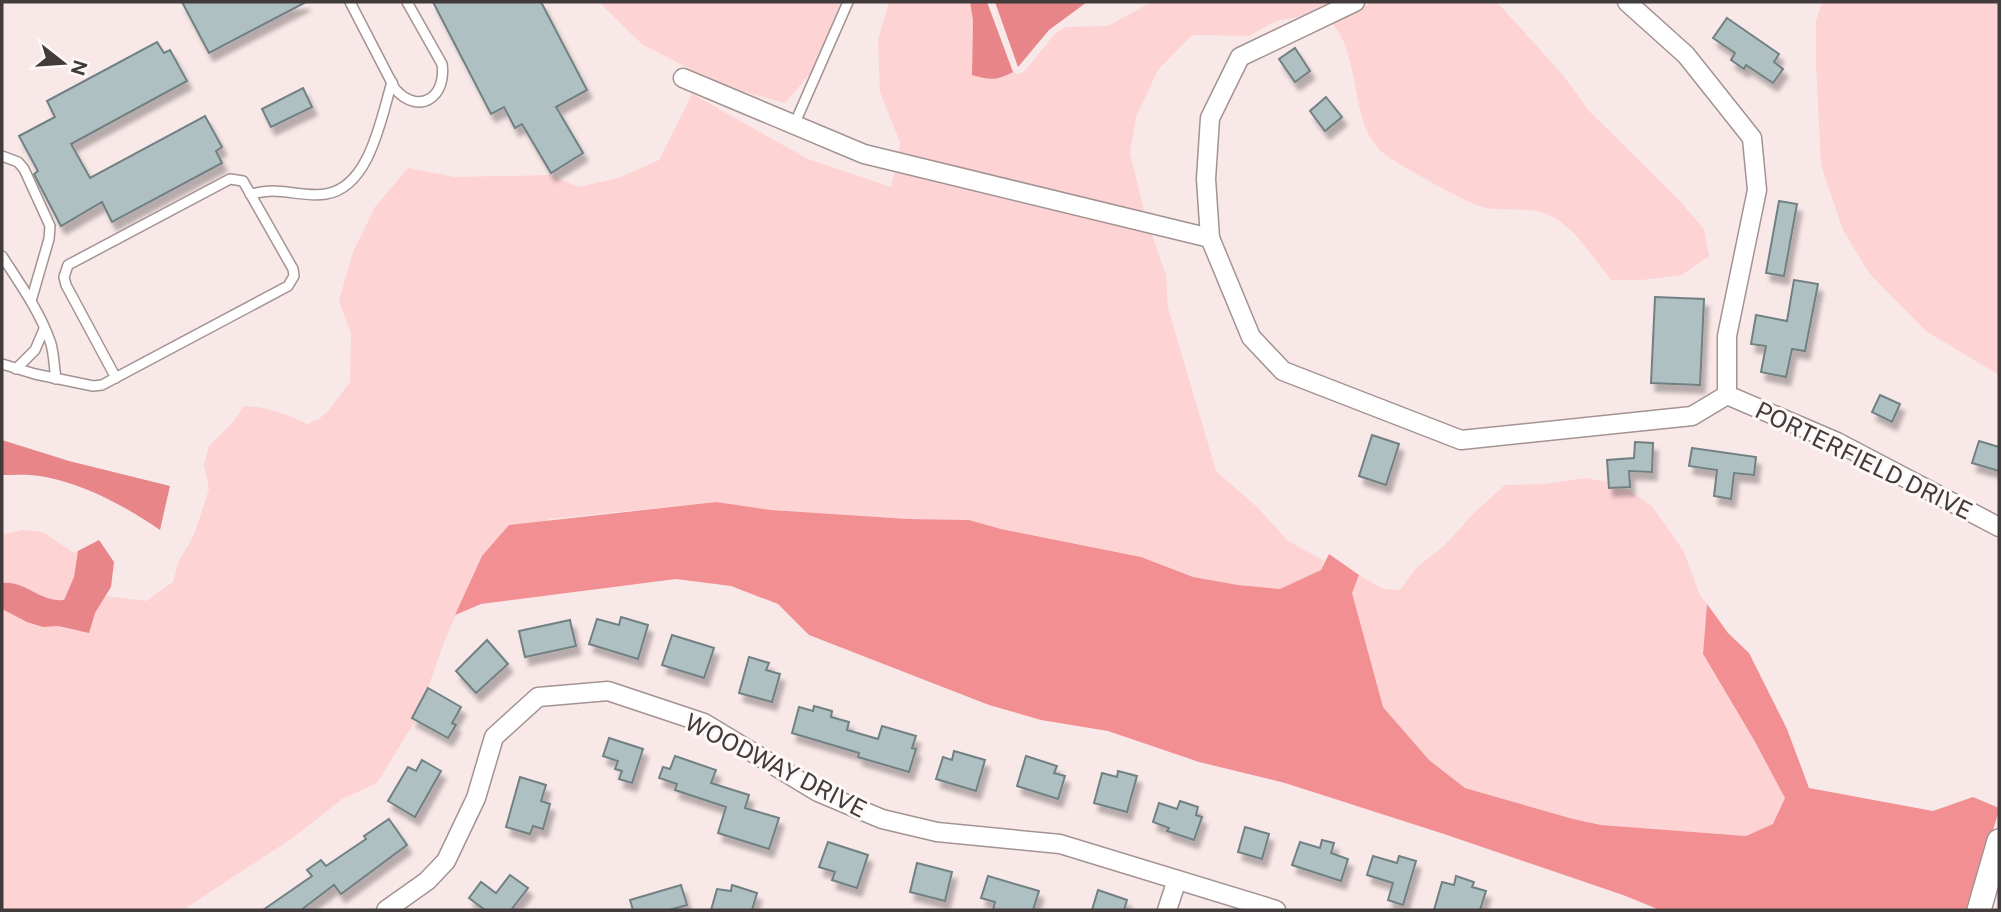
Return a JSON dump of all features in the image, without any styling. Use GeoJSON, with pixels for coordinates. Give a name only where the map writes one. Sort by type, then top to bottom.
{"type":"FeatureCollection","features":[{"type":"Feature","properties":{"kind":"street"},"geometry":{"type":"LineString","coordinates":[[1355,2],[1240,57],[1210,118],[1206,179],[1210,238],[1251,337],[1283,371],[1461,440],[1692,416],[1727,395],[1727,336],[1757,190],[1752,138],[1686,55],[1627,2]]}},
{"type":"Feature","properties":{"kind":"street"},"geometry":{"type":"LineString","coordinates":[[683,78],[864,154],[1210,238]]}},
{"type":"Feature","properties":{"kind":"street","name":"PORTERFIELD DRIVE"},"geometry":{"type":"LineString","coordinates":[[1727,395],[1837,442],[1999,527]]}},
{"type":"Feature","properties":{"kind":"street","name":"WOODWAY DRIVE"},"geometry":{"type":"LineString","coordinates":[[386,910],[427,881],[446,861],[476,798],[494,737],[538,697],[608,691],[704,723],[818,792],[882,819],[937,832],[1060,844],[1276,910]]}},
{"type":"Feature","properties":{"kind":"street"},"geometry":{"type":"LineString","coordinates":[[1979,910],[1999,841]]}},
{"type":"Feature","properties":{"kind":"street"},"geometry":{"type":"LineString","coordinates":[[1167,910],[1177,880]]}},
{"type":"Feature","properties":{"kind":"lane"},"geometry":{"type":"LineString","coordinates":[[349,2],[391,82],[402,96],[419,102],[430,100],[436,94],[444,75],[442,64],[407,2]]}},
{"type":"Feature","properties":{"kind":"lane"},"geometry":{"type":"LineString","coordinates":[[794,125],[848,2]]}},
{"type":"Feature","properties":{"kind":"lane"},"geometry":{"type":"LineString","coordinates":[[250,194],[273,191],[329,194],[345,186],[365,162],[391,82]]}},
{"type":"Feature","properties":{"kind":"lane"},"geometry":{"type":"LineString","coordinates":[[2,156],[18,162],[23,169],[50,226],[31,301]]}},
{"type":"Feature","properties":{"kind":"lane"},"geometry":{"type":"LineString","coordinates":[[2,364],[56,379],[93,386],[102,385],[116,378],[292,282],[293,269],[243,181],[230,179],[68,265],[64,277],[66,285],[116,378]]}},
{"type":"Feature","properties":{"kind":"lane"},"geometry":{"type":"LineString","coordinates":[[2,256],[31,301],[52,345],[56,379]]}},
{"type":"Feature","properties":{"kind":"lane"},"geometry":{"type":"LineString","coordinates":[[16,369],[35,349],[44,330]]}},
{"type":"Feature","properties":{"kind":"shaded area"},"geometry":{"type":"Polygon","coordinates":[[[599,2],[846,2],[816,67],[785,103],[722,86],[642,44],[599,2]]]}},
{"type":"Feature","properties":{"kind":"shaded area"},"geometry":{"type":"Polygon","coordinates":[[[889,2],[970,2],[973,20],[972,74],[1000,79],[1013,72],[1024,72],[1054,35],[1065,27],[1108,26],[1152,2],[1336,2],[1309,15],[1276,21],[1249,36],[1192,35],[1158,70],[1136,117],[1130,153],[1145,215],[898,155],[900,142],[880,92],[878,40],[889,2]]]}},
{"type":"Feature","properties":{"kind":"shaded area"},"geometry":{"type":"Polygon","coordinates":[[[970,2],[987,2],[1013,72],[993,79],[972,75],[973,20],[970,2]]]}},
{"type":"Feature","properties":{"kind":"shaded area"},"geometry":{"type":"Polygon","coordinates":[[[995,2],[1087,2],[1049,30],[1018,67],[995,2]]]}},
{"type":"Feature","properties":{"kind":"shaded area"},"geometry":{"type":"Polygon","coordinates":[[[1374,2],[1497,2],[1562,74],[1590,112],[1678,199],[1704,229],[1709,256],[1682,275],[1641,280],[1611,280],[1575,235],[1558,220],[1535,211],[1493,209],[1478,205],[1434,184],[1383,153],[1372,140],[1365,124],[1348,53],[1331,22],[1374,2]]]}},
{"type":"Feature","properties":{"kind":"shaded area"},"geometry":{"type":"Polygon","coordinates":[[[1822,2],[1999,2],[1999,375],[1926,331],[1869,273],[1843,230],[1821,165],[1816,21],[1822,2]]]}},
{"type":"Feature","properties":{"kind":"shaded area"},"geometry":{"type":"Polygon","coordinates":[[[692,94],[808,159],[891,187],[895,170],[1151,232],[1166,275],[1168,308],[1216,471],[1258,508],[1288,541],[1324,561],[1321,570],[1280,589],[1238,585],[1192,577],[1141,557],[969,520],[771,510],[716,502],[550,519],[482,556],[446,637],[418,716],[377,783],[342,799],[294,837],[183,910],[2,910],[2,609],[43,627],[58,626],[78,631],[106,596],[146,601],[173,582],[179,561],[194,535],[209,489],[204,464],[209,446],[233,422],[244,406],[277,412],[307,424],[319,419],[329,410],[350,382],[351,334],[339,301],[353,252],[375,207],[408,168],[454,177],[551,175],[578,187],[619,178],[659,160],[692,94]]]}},
{"type":"Feature","properties":{"kind":"shaded area"},"geometry":{"type":"Polygon","coordinates":[[[2,440],[69,461],[170,486],[160,530],[118,504],[72,484],[35,475],[2,475],[2,440]]]}},
{"type":"Feature","properties":{"kind":"shaded area"},"geometry":{"type":"Polygon","coordinates":[[[1586,478],[1619,484],[1652,506],[1683,550],[1700,595],[1707,604],[1703,655],[1785,798],[1774,824],[1746,836],[1601,825],[1465,788],[1429,760],[1383,707],[1351,593],[1359,575],[1383,589],[1400,590],[1416,568],[1444,546],[1475,512],[1505,485],[1545,484],[1586,478]]]}},
{"type":"Feature","properties":{"kind":"shaded area"},"geometry":{"type":"Polygon","coordinates":[[[716,502],[771,510],[969,520],[1141,557],[1193,577],[1280,589],[1321,570],[1329,554],[1359,575],[1352,593],[1383,707],[1429,760],[1465,788],[1601,825],[1746,836],[1773,824],[1785,798],[1703,654],[1707,604],[1728,633],[1749,653],[1787,729],[1809,788],[1933,811],[1973,797],[1999,810],[1970,910],[1660,910],[1444,834],[1285,783],[1199,762],[1108,731],[1041,720],[989,705],[809,635],[778,604],[731,586],[676,579],[481,604],[455,615],[482,556],[509,525],[716,502]]]}},
{"type":"Feature","properties":{"kind":"shaded area"},"geometry":{"type":"Polygon","coordinates":[[[22,530],[43,532],[74,553],[78,551],[74,577],[64,600],[47,598],[17,585],[2,583],[2,535],[22,530]]]}},
{"type":"Feature","properties":{"kind":"shaded area"},"geometry":{"type":"Polygon","coordinates":[[[99,540],[114,562],[111,587],[95,613],[89,633],[58,626],[43,627],[2,609],[2,583],[18,585],[47,598],[64,600],[74,577],[78,551],[99,540]]]}},
{"type":"Feature","properties":{"kind":"building"},"geometry":{"type":"Polygon","coordinates":[[[182,2],[306,2],[209,53],[182,2]]]}},
{"type":"Feature","properties":{"kind":"building"},"geometry":{"type":"Polygon","coordinates":[[[433,2],[541,2],[587,90],[556,107],[583,153],[551,173],[522,124],[515,128],[504,107],[491,114],[433,2]]]}},
{"type":"Feature","properties":{"kind":"building"},"geometry":{"type":"Polygon","coordinates":[[[1727,18],[1779,54],[1774,62],[1783,69],[1773,83],[1746,65],[1744,69],[1731,60],[1735,53],[1713,38],[1727,18]]]}},
{"type":"Feature","properties":{"kind":"building"},"geometry":{"type":"Polygon","coordinates":[[[157,42],[164,53],[170,50],[187,81],[71,144],[90,178],[205,116],[222,147],[216,151],[222,163],[112,222],[102,202],[61,226],[34,174],[38,171],[19,136],[55,117],[47,101],[157,42]]]}},
{"type":"Feature","properties":{"kind":"building"},"geometry":{"type":"Polygon","coordinates":[[[1295,48],[1310,71],[1295,82],[1279,59],[1295,48]]]}},
{"type":"Feature","properties":{"kind":"building"},"geometry":{"type":"Polygon","coordinates":[[[303,88],[312,107],[271,127],[262,109],[303,88]]]}},
{"type":"Feature","properties":{"kind":"building"},"geometry":{"type":"Polygon","coordinates":[[[1326,97],[1342,117],[1325,131],[1310,111],[1326,97]]]}},
{"type":"Feature","properties":{"kind":"building"},"geometry":{"type":"Polygon","coordinates":[[[1779,201],[1797,204],[1784,276],[1766,273],[1779,201]]]}},
{"type":"Feature","properties":{"kind":"building"},"geometry":{"type":"Polygon","coordinates":[[[1794,280],[1818,284],[1805,351],[1792,349],[1786,377],[1761,372],[1766,346],[1751,344],[1756,315],[1787,321],[1794,280]]]}},
{"type":"Feature","properties":{"kind":"building"},"geometry":{"type":"Polygon","coordinates":[[[1655,297],[1704,299],[1700,385],[1651,383],[1655,297]]]}},
{"type":"Feature","properties":{"kind":"building"},"geometry":{"type":"Polygon","coordinates":[[[1880,395],[1900,404],[1892,422],[1872,412],[1880,395]]]}},
{"type":"Feature","properties":{"kind":"building"},"geometry":{"type":"Polygon","coordinates":[[[1372,435],[1399,444],[1386,485],[1359,476],[1372,435]]]}},
{"type":"Feature","properties":{"kind":"building"},"geometry":{"type":"Polygon","coordinates":[[[1979,441],[1999,447],[1999,471],[1972,463],[1979,441]]]}},
{"type":"Feature","properties":{"kind":"building"},"geometry":{"type":"Polygon","coordinates":[[[1635,442],[1653,443],[1652,472],[1629,471],[1630,487],[1609,488],[1607,460],[1634,458],[1635,442]]]}},
{"type":"Feature","properties":{"kind":"building"},"geometry":{"type":"Polygon","coordinates":[[[1692,448],[1756,457],[1754,475],[1734,473],[1731,499],[1714,496],[1717,470],[1689,466],[1692,448]]]}},
{"type":"Feature","properties":{"kind":"building"},"geometry":{"type":"Polygon","coordinates":[[[621,617],[648,625],[638,659],[589,644],[597,619],[619,625],[621,617]]]}},
{"type":"Feature","properties":{"kind":"building"},"geometry":{"type":"Polygon","coordinates":[[[570,620],[576,646],[525,657],[519,631],[570,620]]]}},
{"type":"Feature","properties":{"kind":"building"},"geometry":{"type":"Polygon","coordinates":[[[672,635],[714,648],[704,678],[662,665],[672,635]]]}},
{"type":"Feature","properties":{"kind":"building"},"geometry":{"type":"Polygon","coordinates":[[[487,640],[508,664],[476,693],[456,671],[487,640]]]}},
{"type":"Feature","properties":{"kind":"building"},"geometry":{"type":"Polygon","coordinates":[[[749,657],[769,663],[766,670],[780,674],[772,702],[739,693],[749,657]]]}},
{"type":"Feature","properties":{"kind":"building"},"geometry":{"type":"Polygon","coordinates":[[[428,688],[461,707],[452,723],[456,725],[448,738],[412,718],[428,688]]]}},
{"type":"Feature","properties":{"kind":"building"},"geometry":{"type":"Polygon","coordinates":[[[814,706],[832,711],[831,717],[849,722],[847,730],[878,739],[882,726],[916,736],[912,748],[916,749],[909,772],[858,757],[859,753],[792,733],[799,707],[813,711],[814,706]]]}},
{"type":"Feature","properties":{"kind":"building"},"geometry":{"type":"Polygon","coordinates":[[[609,738],[643,749],[632,783],[619,779],[622,771],[615,769],[618,761],[603,756],[609,738]]]}},
{"type":"Feature","properties":{"kind":"building"},"geometry":{"type":"Polygon","coordinates":[[[954,751],[985,760],[976,791],[936,779],[943,757],[952,760],[954,751]]]}},
{"type":"Feature","properties":{"kind":"building"},"geometry":{"type":"Polygon","coordinates":[[[675,756],[716,770],[711,783],[749,795],[745,808],[779,818],[769,849],[718,833],[726,807],[675,790],[677,784],[659,778],[663,767],[670,769],[675,756]]]}},
{"type":"Feature","properties":{"kind":"building"},"geometry":{"type":"Polygon","coordinates":[[[1026,756],[1057,766],[1054,773],[1065,776],[1058,799],[1017,786],[1026,756]]]}},
{"type":"Feature","properties":{"kind":"building"},"geometry":{"type":"Polygon","coordinates":[[[422,760],[441,771],[415,817],[388,801],[408,767],[416,771],[422,760]]]}},
{"type":"Feature","properties":{"kind":"building"},"geometry":{"type":"Polygon","coordinates":[[[1118,771],[1137,776],[1127,812],[1094,803],[1102,773],[1117,777],[1118,771]]]}},
{"type":"Feature","properties":{"kind":"building"},"geometry":{"type":"Polygon","coordinates":[[[520,777],[546,785],[541,801],[550,804],[543,829],[533,826],[530,834],[506,827],[520,777]]]}},
{"type":"Feature","properties":{"kind":"building"},"geometry":{"type":"Polygon","coordinates":[[[1180,801],[1198,807],[1196,815],[1202,817],[1194,840],[1167,831],[1169,828],[1153,822],[1159,803],[1177,809],[1180,801]]]}},
{"type":"Feature","properties":{"kind":"building"},"geometry":{"type":"Polygon","coordinates":[[[389,819],[407,845],[341,894],[334,885],[301,910],[263,910],[312,876],[307,870],[321,860],[326,866],[366,839],[364,836],[389,819]]]}},
{"type":"Feature","properties":{"kind":"building"},"geometry":{"type":"Polygon","coordinates":[[[1245,827],[1269,834],[1262,859],[1238,852],[1245,827]]]}},
{"type":"Feature","properties":{"kind":"building"},"geometry":{"type":"Polygon","coordinates":[[[1322,840],[1334,843],[1331,853],[1348,859],[1341,881],[1292,865],[1300,842],[1320,848],[1322,840]]]}},
{"type":"Feature","properties":{"kind":"building"},"geometry":{"type":"Polygon","coordinates":[[[828,842],[868,855],[857,888],[832,880],[835,872],[819,867],[828,842]]]}},
{"type":"Feature","properties":{"kind":"building"},"geometry":{"type":"Polygon","coordinates":[[[1373,856],[1397,863],[1399,856],[1416,861],[1403,905],[1388,900],[1393,883],[1367,875],[1373,856]]]}},
{"type":"Feature","properties":{"kind":"building"},"geometry":{"type":"Polygon","coordinates":[[[917,863],[952,872],[945,901],[910,892],[917,863]]]}},
{"type":"Feature","properties":{"kind":"building"},"geometry":{"type":"Polygon","coordinates":[[[510,875],[528,888],[511,910],[485,910],[469,898],[481,882],[496,893],[510,875]]]}},
{"type":"Feature","properties":{"kind":"building"},"geometry":{"type":"Polygon","coordinates":[[[988,876],[1039,891],[1033,910],[993,910],[995,902],[981,898],[988,876]]]}},
{"type":"Feature","properties":{"kind":"building"},"geometry":{"type":"Polygon","coordinates":[[[1456,876],[1474,882],[1472,887],[1486,891],[1480,910],[1434,910],[1442,882],[1454,885],[1456,876]]]}},
{"type":"Feature","properties":{"kind":"building"},"geometry":{"type":"Polygon","coordinates":[[[681,885],[687,905],[669,910],[633,910],[630,900],[681,885]]]}},
{"type":"Feature","properties":{"kind":"building"},"geometry":{"type":"Polygon","coordinates":[[[732,885],[757,893],[752,910],[711,910],[717,889],[731,891],[732,885]]]}},
{"type":"Feature","properties":{"kind":"building"},"geometry":{"type":"Polygon","coordinates":[[[1098,890],[1127,900],[1124,910],[1092,910],[1098,890]]]}}]}
